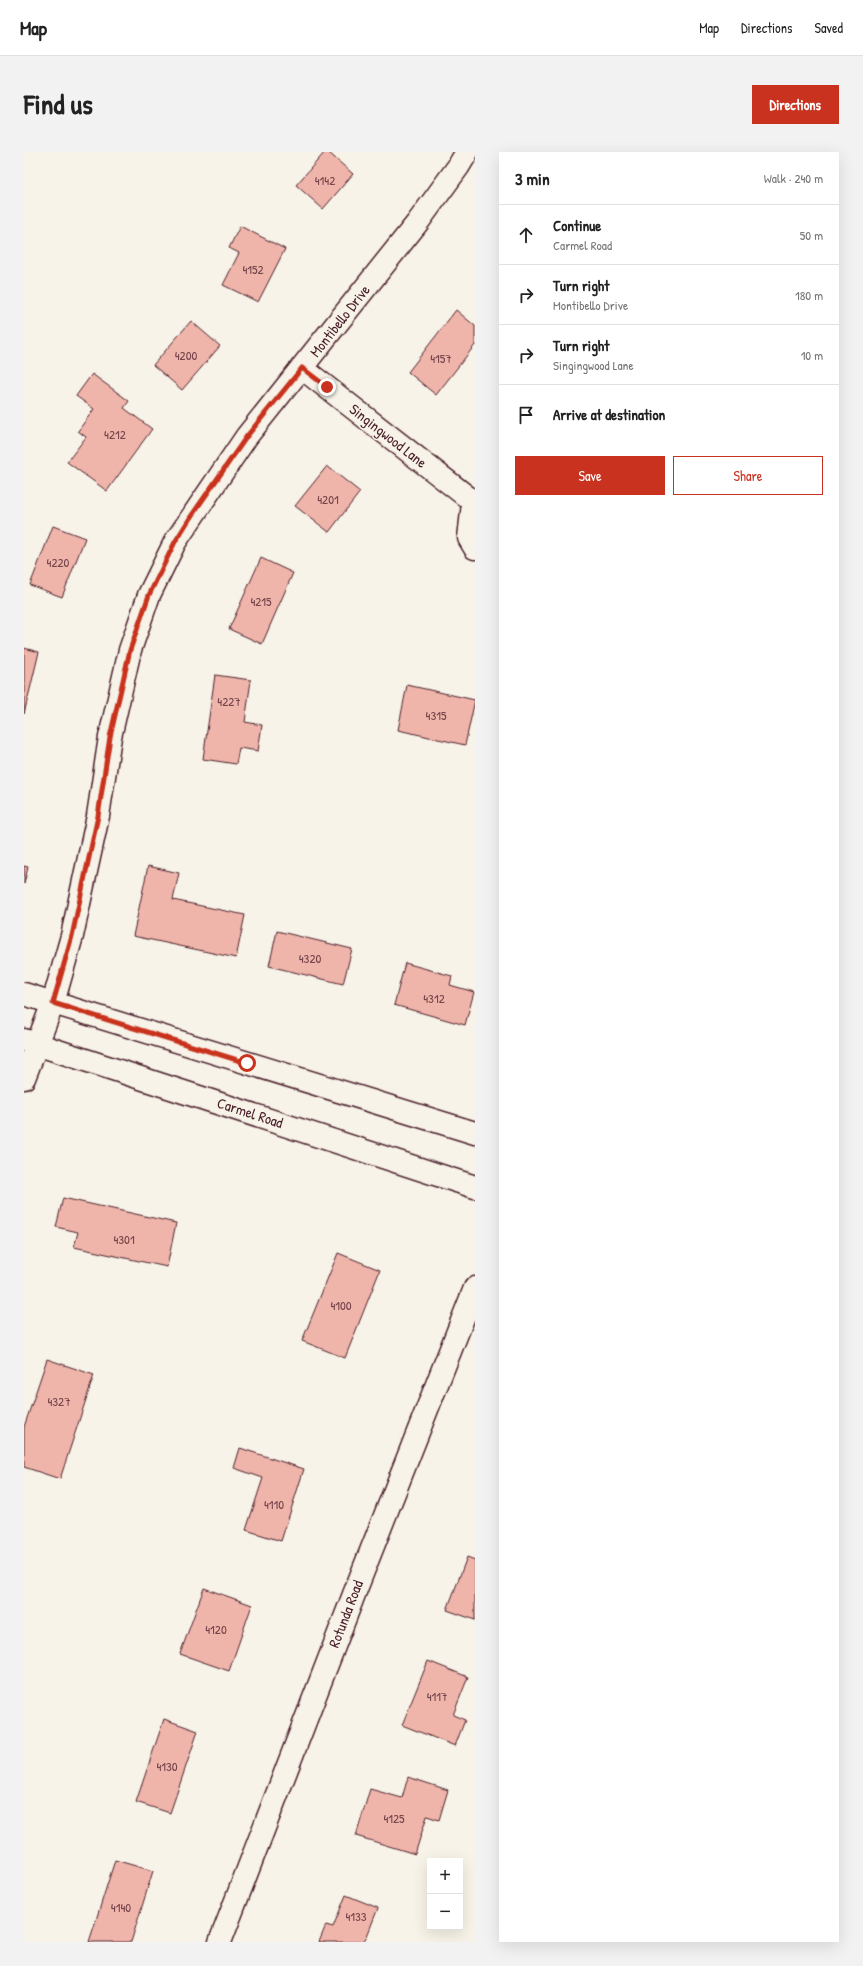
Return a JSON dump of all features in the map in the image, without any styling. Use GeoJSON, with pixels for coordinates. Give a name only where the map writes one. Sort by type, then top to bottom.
{"type":"FeatureCollection","features":[{"type":"Feature","properties":{"kind":"street","name":"Montibello Drive"},"geometry":{"type":"LineString","coordinates":[[24,1078],[31,1042],[53,1003],[72,936],[97,824],[110,737],[130,650],[149,595],[175,542],[247,436],[418,222],[458,167],[467,152]]}},
{"type":"Feature","properties":{"kind":"street","name":"Singingwood Lane"},"geometry":{"type":"LineString","coordinates":[[302,368],[474,503],[470,538],[475,548]]}},
{"type":"Feature","properties":{"kind":"street"},"geometry":{"type":"LineString","coordinates":[[24,994],[475,1133]]}},
{"type":"Feature","properties":{"kind":"street","name":"Carmel Road"},"geometry":{"type":"LineString","coordinates":[[31,1042],[475,1186]]}},
{"type":"Feature","properties":{"kind":"street","name":"Rotunda Road"},"geometry":{"type":"LineString","coordinates":[[220,1942],[358,1584],[475,1288]]}},
{"type":"Feature","properties":{"kind":"building"},"geometry":{"type":"Polygon","coordinates":[[[325,152],[328,152],[353,174],[323,209],[296,185],[325,152]]]}},
{"type":"Feature","properties":{"kind":"building"},"geometry":{"type":"Polygon","coordinates":[[[240,226],[285,249],[258,302],[223,285],[239,253],[229,248],[240,226]]]}},
{"type":"Feature","properties":{"kind":"building"},"geometry":{"type":"Polygon","coordinates":[[[456,310],[475,326],[475,345],[436,395],[408,372],[456,310]]]}},
{"type":"Feature","properties":{"kind":"building"},"geometry":{"type":"Polygon","coordinates":[[[191,321],[220,346],[182,390],[153,365],[191,321]]]}},
{"type":"Feature","properties":{"kind":"building"},"geometry":{"type":"Polygon","coordinates":[[[92,374],[129,401],[124,408],[152,429],[107,491],[67,462],[86,437],[78,431],[94,409],[76,396],[92,374]]]}},
{"type":"Feature","properties":{"kind":"building"},"geometry":{"type":"Polygon","coordinates":[[[327,466],[360,492],[329,532],[295,506],[327,466]]]}},
{"type":"Feature","properties":{"kind":"building"},"geometry":{"type":"Polygon","coordinates":[[[53,526],[85,538],[62,597],[30,585],[53,526]]]}},
{"type":"Feature","properties":{"kind":"building"},"geometry":{"type":"Polygon","coordinates":[[[261,558],[293,573],[262,644],[229,629],[261,558]]]}},
{"type":"Feature","properties":{"kind":"building"},"geometry":{"type":"Polygon","coordinates":[[[24,648],[39,652],[24,714],[24,648]]]}},
{"type":"Feature","properties":{"kind":"building"},"geometry":{"type":"Polygon","coordinates":[[[215,675],[251,680],[245,722],[262,725],[258,751],[239,748],[236,764],[203,759],[215,675]]]}},
{"type":"Feature","properties":{"kind":"building"},"geometry":{"type":"Polygon","coordinates":[[[407,685],[475,700],[465,745],[398,730],[407,685]]]}},
{"type":"Feature","properties":{"kind":"building"},"geometry":{"type":"Polygon","coordinates":[[[24,866],[28,867],[24,884],[24,866]]]}},
{"type":"Feature","properties":{"kind":"building"},"geometry":{"type":"Polygon","coordinates":[[[148,866],[179,873],[173,900],[245,915],[236,958],[133,936],[148,866]]]}},
{"type":"Feature","properties":{"kind":"building"},"geometry":{"type":"Polygon","coordinates":[[[277,931],[352,949],[343,984],[269,966],[277,931]]]}},
{"type":"Feature","properties":{"kind":"building"},"geometry":{"type":"Polygon","coordinates":[[[405,963],[452,976],[450,985],[474,992],[465,1025],[394,1005],[405,963]]]}},
{"type":"Feature","properties":{"kind":"building"},"geometry":{"type":"Polygon","coordinates":[[[63,1198],[176,1223],[167,1267],[74,1247],[78,1232],[56,1227],[63,1198]]]}},
{"type":"Feature","properties":{"kind":"building"},"geometry":{"type":"Polygon","coordinates":[[[338,1253],[380,1270],[345,1358],[302,1341],[338,1253]]]}},
{"type":"Feature","properties":{"kind":"building"},"geometry":{"type":"Polygon","coordinates":[[[47,1359],[94,1375],[60,1479],[24,1467],[24,1427],[47,1359]]]}},
{"type":"Feature","properties":{"kind":"building"},"geometry":{"type":"Polygon","coordinates":[[[240,1448],[304,1469],[281,1541],[246,1530],[263,1478],[234,1468],[240,1448]]]}},
{"type":"Feature","properties":{"kind":"building"},"geometry":{"type":"Polygon","coordinates":[[[467,1557],[475,1560],[475,1620],[447,1610],[467,1557]]]}},
{"type":"Feature","properties":{"kind":"building"},"geometry":{"type":"Polygon","coordinates":[[[204,1588],[252,1605],[229,1671],[180,1654],[204,1588]]]}},
{"type":"Feature","properties":{"kind":"building"},"geometry":{"type":"Polygon","coordinates":[[[428,1661],[468,1677],[453,1715],[465,1720],[455,1746],[402,1725],[428,1661]]]}},
{"type":"Feature","properties":{"kind":"building"},"geometry":{"type":"Polygon","coordinates":[[[164,1719],[198,1731],[170,1813],[136,1802],[164,1719]]]}},
{"type":"Feature","properties":{"kind":"building"},"geometry":{"type":"Polygon","coordinates":[[[408,1777],[448,1790],[439,1820],[427,1816],[415,1854],[356,1836],[370,1789],[402,1798],[408,1777]]]}},
{"type":"Feature","properties":{"kind":"building"},"geometry":{"type":"Polygon","coordinates":[[[115,1860],[153,1871],[131,1942],[89,1942],[115,1860]]]}},
{"type":"Feature","properties":{"kind":"building"},"geometry":{"type":"Polygon","coordinates":[[[346,1895],[378,1908],[367,1936],[363,1942],[319,1942],[326,1925],[333,1927],[346,1895]]]}},
{"type":"Feature","properties":{"kind":"route"},"geometry":{"type":"LineString","coordinates":[[247,1063],[53,1003],[72,936],[98,816],[110,737],[130,650],[149,595],[175,542],[190,518],[247,436],[302,368],[327,387]]}}]}
